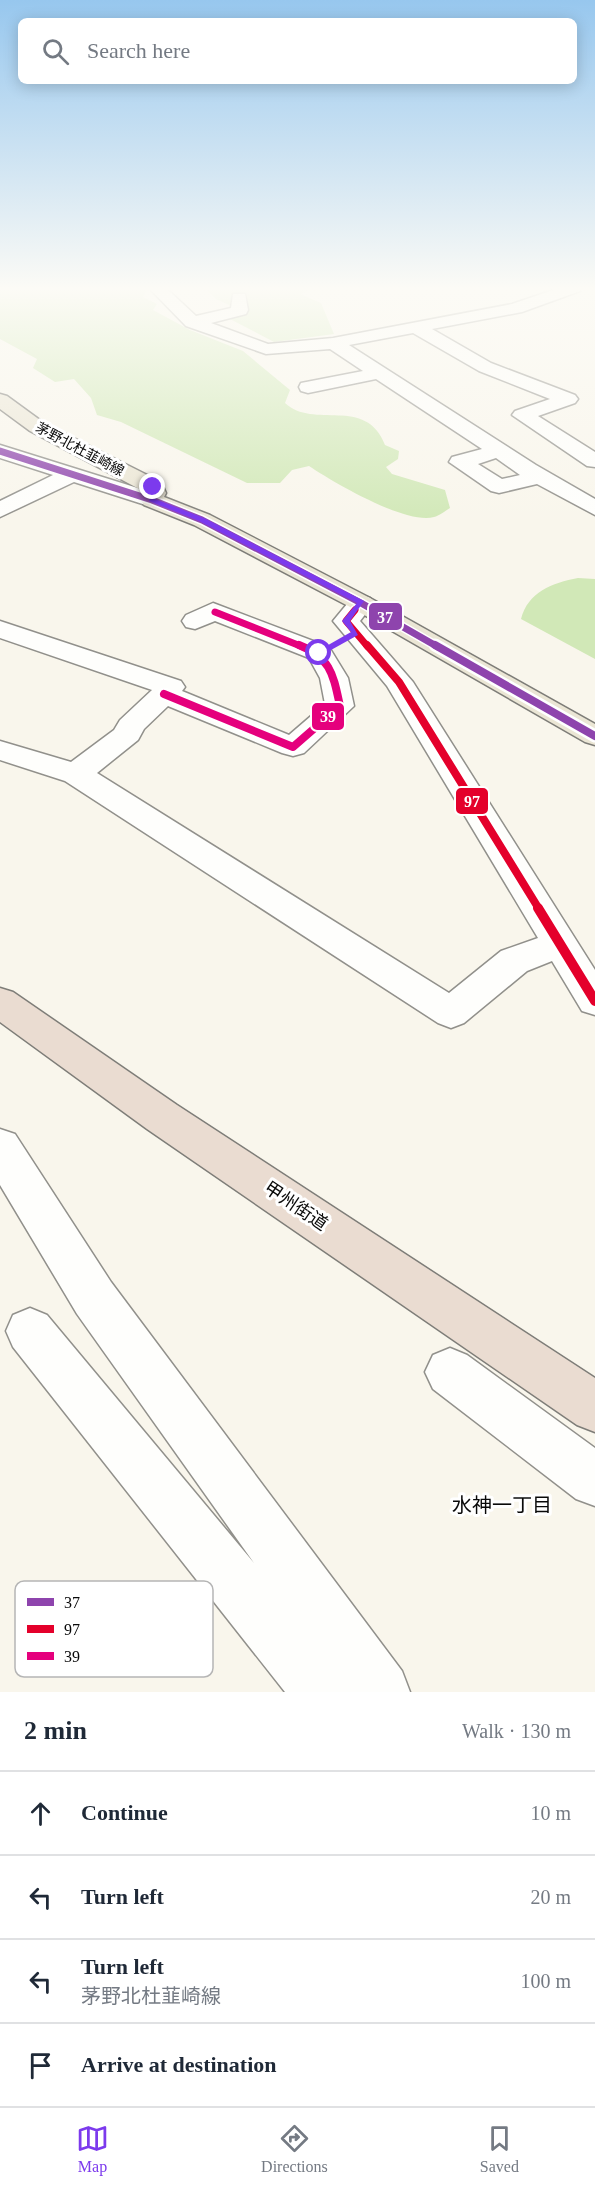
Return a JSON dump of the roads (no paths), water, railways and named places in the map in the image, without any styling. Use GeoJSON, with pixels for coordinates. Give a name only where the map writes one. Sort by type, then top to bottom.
{"type":"FeatureCollection","features":[{"type":"Feature","properties":{"kind":"highway","name":"甲州街道"},"geometry":{"type":"LineString","coordinates":[[0,1002],[162,1117],[595,1407]]}},
{"type":"Feature","properties":{"kind":"main road","name":"茅野北杜韮崎線"},"geometry":{"type":"LineString","coordinates":[[0,400],[37,427],[153,487],[155,493],[152,500]]}},
{"type":"Feature","properties":{"kind":"main road"},"geometry":{"type":"LineString","coordinates":[[152,500],[202,520],[358,618],[595,736]]}},
{"type":"Feature","properties":{"kind":"street"},"geometry":{"type":"LineString","coordinates":[[369,367],[533,473],[595,508]]}},
{"type":"Feature","properties":{"kind":"street"},"geometry":{"type":"LineString","coordinates":[[485,367],[568,399],[522,415],[592,459]]}},
{"type":"Feature","properties":{"kind":"street"},"geometry":{"type":"LineString","coordinates":[[308,387],[379,374]]}},
{"type":"Feature","properties":{"kind":"street"},"geometry":{"type":"LineString","coordinates":[[0,451],[152,500]]}},
{"type":"Feature","properties":{"kind":"street"},"geometry":{"type":"LineString","coordinates":[[499,451],[460,462],[499,486],[533,473],[592,459]]}},
{"type":"Feature","properties":{"kind":"street"},"geometry":{"type":"LineString","coordinates":[[0,510],[73,474]]}},
{"type":"Feature","properties":{"kind":"street"},"geometry":{"type":"LineString","coordinates":[[164,694],[294,747],[340,706],[334,678],[319,653],[213,611],[195,621]]}},
{"type":"Feature","properties":{"kind":"street"},"geometry":{"type":"LineString","coordinates":[[319,653],[358,618],[595,1001]]}},
{"type":"Feature","properties":{"kind":"street"},"geometry":{"type":"LineString","coordinates":[[0,629],[171,687],[130,726],[128,735],[76,774]]}},
{"type":"Feature","properties":{"kind":"street"},"geometry":{"type":"LineString","coordinates":[[0,750],[76,774],[451,1013],[514,961],[560,944]]}},
{"type":"Feature","properties":{"kind":"street"},"geometry":{"type":"LineString","coordinates":[[0,1147],[94,1298],[381,1692]]}},
{"type":"Feature","properties":{"kind":"street"},"geometry":{"type":"LineString","coordinates":[[30,1331],[300,1663],[320,1692]]}},
{"type":"Feature","properties":{"kind":"street"},"geometry":{"type":"LineString","coordinates":[[450,1372],[595,1480]]}},
{"type":"Feature","properties":{"kind":"district","name":"水神一丁目"},"geometry":{"type":"Point","coordinates":[502,1505]}}]}
